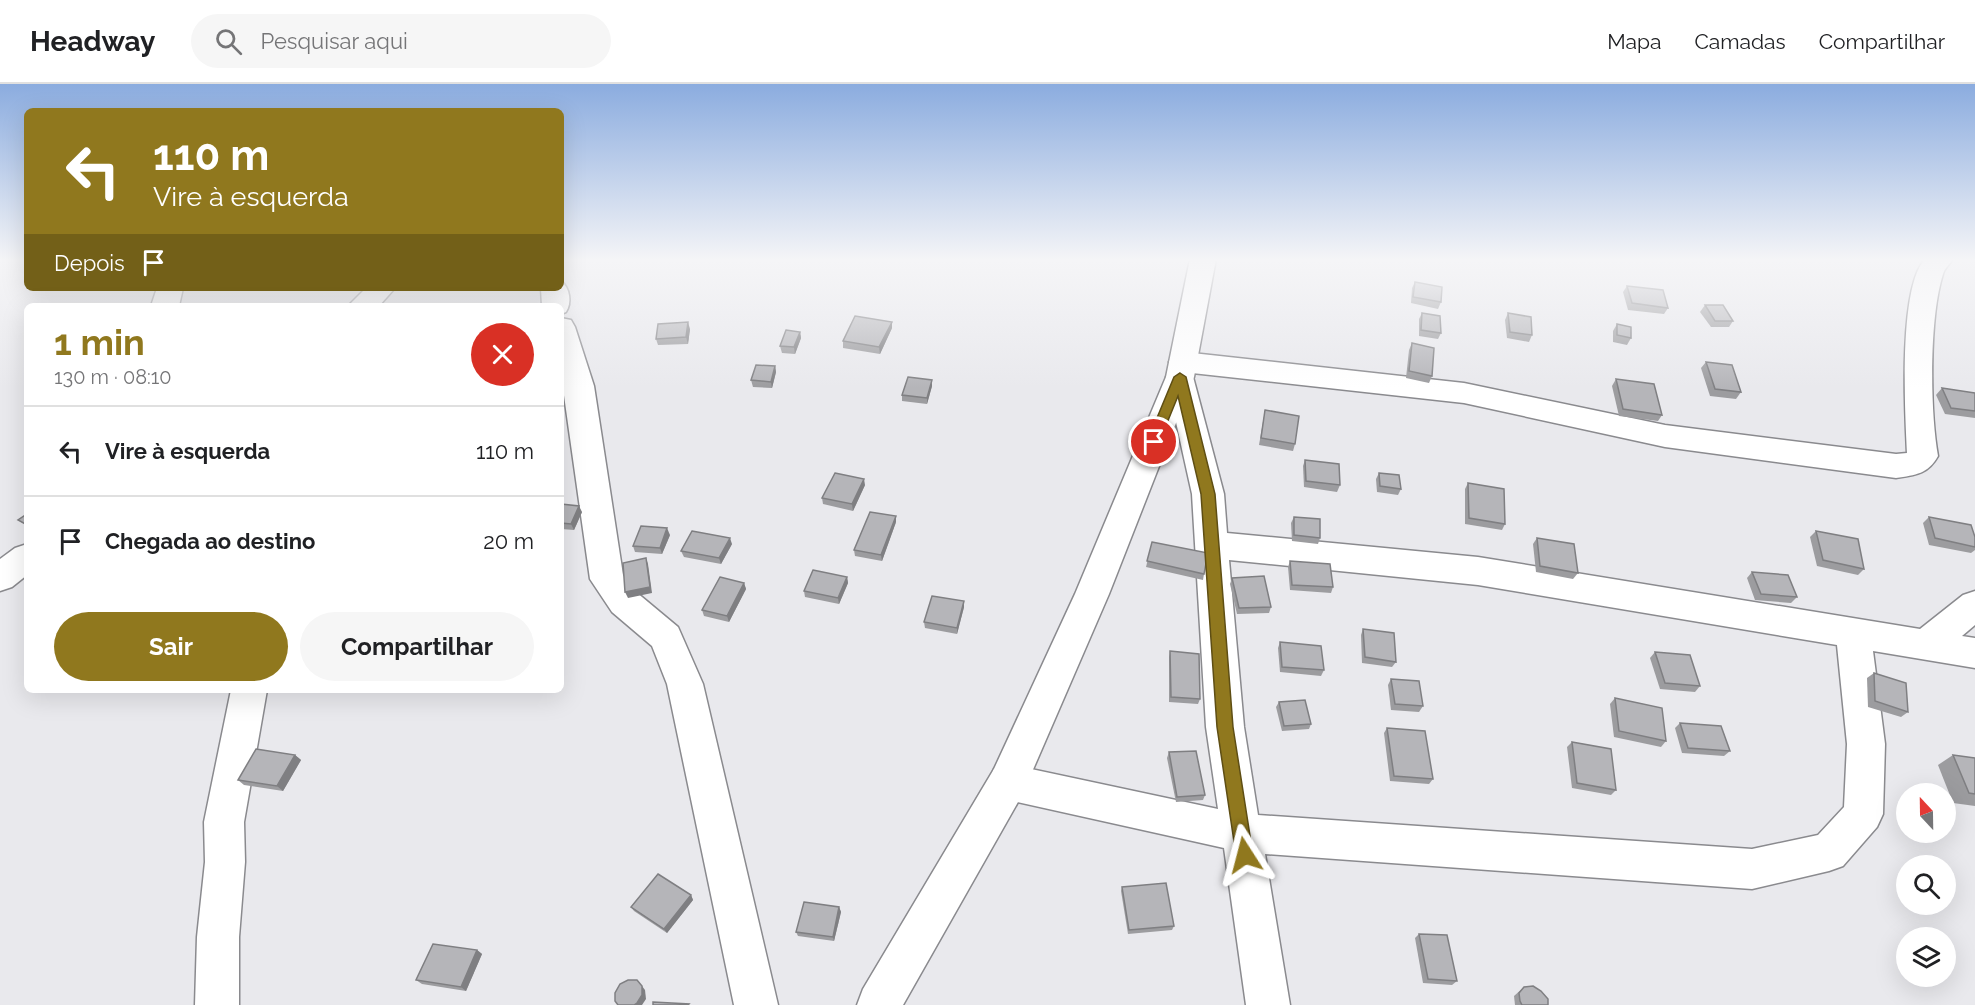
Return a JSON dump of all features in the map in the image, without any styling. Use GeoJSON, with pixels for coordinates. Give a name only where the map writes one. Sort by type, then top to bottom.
{"type":"FeatureCollection","features":[{"type":"Feature","properties":{"kind":"street"},"geometry":{"type":"LineString","coordinates":[[879,1005],[1008,782],[1092,594],[1182,370],[1195,302]]}},
{"type":"Feature","properties":{"kind":"street"},"geometry":{"type":"LineString","coordinates":[[1182,370],[1464,393],[1665,436],[1896,466],[1915,464],[1923,456],[1920,439],[1919,338],[1925,302]]}},
{"type":"Feature","properties":{"kind":"street"},"geometry":{"type":"LineString","coordinates":[[564,337],[579,386],[607,579],[624,602],[666,637],[685,684],[756,1005]]}},
{"type":"Feature","properties":{"kind":"street"},"geometry":{"type":"LineString","coordinates":[[1182,370],[1208,494],[1225,727],[1268,1005]]}},
{"type":"Feature","properties":{"kind":"street"},"geometry":{"type":"LineString","coordinates":[[1212,545],[1478,571],[1975,653]]}},
{"type":"Feature","properties":{"kind":"street"},"geometry":{"type":"LineString","coordinates":[[0,576],[24,559]]}},
{"type":"Feature","properties":{"kind":"street"},"geometry":{"type":"LineString","coordinates":[[1925,645],[1975,604]]}},
{"type":"Feature","properties":{"kind":"street"},"geometry":{"type":"LineString","coordinates":[[1008,782],[1241,833],[1752,869],[1829,852],[1863,814],[1866,744],[1853,633]]}},
{"type":"Feature","properties":{"kind":"street"},"geometry":{"type":"LineString","coordinates":[[216,1005],[218,937],[225,861],[224,822],[248,693]]}},
{"type":"Feature","properties":{"kind":"building"},"geometry":{"type":"Polygon","coordinates":[[[1666,302],[1668,308],[1632,303],[1666,302]]]}},
{"type":"Feature","properties":{"kind":"building"},"geometry":{"type":"Polygon","coordinates":[[[1705,305],[1723,305],[1733,321],[1715,321],[1705,305]]]}},
{"type":"Feature","properties":{"kind":"building"},"geometry":{"type":"Polygon","coordinates":[[[1422,313],[1440,316],[1441,333],[1421,330],[1422,313]]]}},
{"type":"Feature","properties":{"kind":"building"},"geometry":{"type":"Polygon","coordinates":[[[1508,313],[1531,317],[1532,335],[1510,332],[1508,313]]]}},
{"type":"Feature","properties":{"kind":"building"},"geometry":{"type":"Polygon","coordinates":[[[855,316],[892,322],[879,347],[843,341],[855,316]]]}},
{"type":"Feature","properties":{"kind":"building"},"geometry":{"type":"Polygon","coordinates":[[[688,322],[686,337],[656,339],[658,324],[688,322]]]}},
{"type":"Feature","properties":{"kind":"building"},"geometry":{"type":"Polygon","coordinates":[[[1617,324],[1631,327],[1631,338],[1617,335],[1617,324]]]}},
{"type":"Feature","properties":{"kind":"building"},"geometry":{"type":"Polygon","coordinates":[[[786,330],[800,332],[794,347],[780,346],[786,330]]]}},
{"type":"Feature","properties":{"kind":"building"},"geometry":{"type":"Polygon","coordinates":[[[1412,343],[1434,348],[1432,376],[1409,371],[1412,343]]]}},
{"type":"Feature","properties":{"kind":"building"},"geometry":{"type":"Polygon","coordinates":[[[1706,362],[1732,365],[1741,392],[1715,389],[1706,362]]]}},
{"type":"Feature","properties":{"kind":"building"},"geometry":{"type":"Polygon","coordinates":[[[756,365],[775,366],[771,382],[751,380],[756,365]]]}},
{"type":"Feature","properties":{"kind":"building"},"geometry":{"type":"Polygon","coordinates":[[[908,377],[932,380],[927,398],[902,395],[908,377]]]}},
{"type":"Feature","properties":{"kind":"building"},"geometry":{"type":"Polygon","coordinates":[[[1616,379],[1654,384],[1662,415],[1623,409],[1616,379]]]}},
{"type":"Feature","properties":{"kind":"building"},"geometry":{"type":"Polygon","coordinates":[[[1942,388],[1975,393],[1975,411],[1951,408],[1942,388]]]}},
{"type":"Feature","properties":{"kind":"building"},"geometry":{"type":"Polygon","coordinates":[[[1265,410],[1299,416],[1295,444],[1261,438],[1265,410]]]}},
{"type":"Feature","properties":{"kind":"building"},"geometry":{"type":"Polygon","coordinates":[[[1305,460],[1339,464],[1340,485],[1306,481],[1305,460]]]}},
{"type":"Feature","properties":{"kind":"building"},"geometry":{"type":"Polygon","coordinates":[[[835,473],[864,479],[852,504],[822,498],[835,473]]]}},
{"type":"Feature","properties":{"kind":"building"},"geometry":{"type":"Polygon","coordinates":[[[1379,473],[1399,475],[1401,489],[1380,486],[1379,473]]]}},
{"type":"Feature","properties":{"kind":"building"},"geometry":{"type":"Polygon","coordinates":[[[1468,483],[1504,489],[1505,524],[1469,518],[1468,483]]]}},
{"type":"Feature","properties":{"kind":"building"},"geometry":{"type":"Polygon","coordinates":[[[564,504],[579,506],[571,524],[564,523],[564,504]]]}},
{"type":"Feature","properties":{"kind":"building"},"geometry":{"type":"Polygon","coordinates":[[[870,512],[896,516],[881,555],[854,550],[870,512]]]}},
{"type":"Feature","properties":{"kind":"building"},"geometry":{"type":"Polygon","coordinates":[[[1294,517],[1320,519],[1320,538],[1294,535],[1294,517]]]}},
{"type":"Feature","properties":{"kind":"building"},"geometry":{"type":"Polygon","coordinates":[[[1929,517],[1971,525],[1975,547],[1935,538],[1929,517]]]}},
{"type":"Feature","properties":{"kind":"building"},"geometry":{"type":"Polygon","coordinates":[[[641,526],[667,528],[660,548],[633,546],[641,526]]]}},
{"type":"Feature","properties":{"kind":"building"},"geometry":{"type":"Polygon","coordinates":[[[692,531],[730,538],[719,558],[681,551],[692,531]]]}},
{"type":"Feature","properties":{"kind":"building"},"geometry":{"type":"Polygon","coordinates":[[[1816,531],[1858,539],[1864,569],[1823,560],[1816,531]]]}},
{"type":"Feature","properties":{"kind":"building"},"geometry":{"type":"Polygon","coordinates":[[[1537,538],[1574,544],[1578,573],[1540,566],[1537,538]]]}},
{"type":"Feature","properties":{"kind":"building"},"geometry":{"type":"Polygon","coordinates":[[[1152,542],[1208,553],[1204,574],[1147,561],[1152,542]]]}},
{"type":"Feature","properties":{"kind":"building"},"geometry":{"type":"Polygon","coordinates":[[[646,558],[650,587],[625,592],[623,563],[646,558]]]}},
{"type":"Feature","properties":{"kind":"building"},"geometry":{"type":"Polygon","coordinates":[[[1290,561],[1330,564],[1333,587],[1292,585],[1290,561]]]}},
{"type":"Feature","properties":{"kind":"building"},"geometry":{"type":"Polygon","coordinates":[[[813,570],[847,577],[838,598],[804,591],[813,570]]]}},
{"type":"Feature","properties":{"kind":"building"},"geometry":{"type":"Polygon","coordinates":[[[1752,572],[1788,575],[1797,597],[1761,594],[1752,572]]]}},
{"type":"Feature","properties":{"kind":"building"},"geometry":{"type":"Polygon","coordinates":[[[1264,576],[1271,607],[1239,608],[1232,578],[1264,576]]]}},
{"type":"Feature","properties":{"kind":"building"},"geometry":{"type":"Polygon","coordinates":[[[720,577],[744,583],[727,616],[702,610],[720,577]]]}},
{"type":"Feature","properties":{"kind":"building"},"geometry":{"type":"Polygon","coordinates":[[[932,596],[964,601],[957,628],[924,622],[932,596]]]}},
{"type":"Feature","properties":{"kind":"building"},"geometry":{"type":"Polygon","coordinates":[[[1363,629],[1394,633],[1396,662],[1365,657],[1363,629]]]}},
{"type":"Feature","properties":{"kind":"building"},"geometry":{"type":"Polygon","coordinates":[[[1280,642],[1321,646],[1324,670],[1282,667],[1280,642]]]}},
{"type":"Feature","properties":{"kind":"building"},"geometry":{"type":"Polygon","coordinates":[[[1170,651],[1199,654],[1200,699],[1171,697],[1170,651]]]}},
{"type":"Feature","properties":{"kind":"building"},"geometry":{"type":"Polygon","coordinates":[[[1655,652],[1690,655],[1700,686],[1665,683],[1655,652]]]}},
{"type":"Feature","properties":{"kind":"building"},"geometry":{"type":"Polygon","coordinates":[[[1874,673],[1906,683],[1908,712],[1875,701],[1874,673]]]}},
{"type":"Feature","properties":{"kind":"building"},"geometry":{"type":"Polygon","coordinates":[[[1391,679],[1419,681],[1423,706],[1395,704],[1391,679]]]}},
{"type":"Feature","properties":{"kind":"building"},"geometry":{"type":"Polygon","coordinates":[[[1615,698],[1662,708],[1666,741],[1619,731],[1615,698]]]}},
{"type":"Feature","properties":{"kind":"building"},"geometry":{"type":"Polygon","coordinates":[[[1305,700],[1311,724],[1284,726],[1279,702],[1305,700]]]}},
{"type":"Feature","properties":{"kind":"building"},"geometry":{"type":"Polygon","coordinates":[[[1680,723],[1721,726],[1730,751],[1688,748],[1680,723]]]}},
{"type":"Feature","properties":{"kind":"building"},"geometry":{"type":"Polygon","coordinates":[[[1387,728],[1425,731],[1433,779],[1394,776],[1387,728]]]}},
{"type":"Feature","properties":{"kind":"building"},"geometry":{"type":"Polygon","coordinates":[[[1572,742],[1611,749],[1616,790],[1577,783],[1572,742]]]}},
{"type":"Feature","properties":{"kind":"building"},"geometry":{"type":"Polygon","coordinates":[[[256,749],[295,755],[277,786],[238,780],[256,749]]]}},
{"type":"Feature","properties":{"kind":"building"},"geometry":{"type":"Polygon","coordinates":[[[1196,751],[1205,795],[1177,797],[1169,752],[1196,751]]]}},
{"type":"Feature","properties":{"kind":"building"},"geometry":{"type":"Polygon","coordinates":[[[1953,755],[1975,758],[1975,794],[1969,793],[1953,755]]]}},
{"type":"Feature","properties":{"kind":"building"},"geometry":{"type":"Polygon","coordinates":[[[658,874],[691,895],[664,929],[631,907],[658,874]]]}},
{"type":"Feature","properties":{"kind":"building"},"geometry":{"type":"Polygon","coordinates":[[[1166,883],[1174,926],[1129,930],[1122,887],[1166,883]]]}},
{"type":"Feature","properties":{"kind":"building"},"geometry":{"type":"Polygon","coordinates":[[[804,902],[839,907],[833,937],[796,932],[804,902]]]}},
{"type":"Feature","properties":{"kind":"building"},"geometry":{"type":"Polygon","coordinates":[[[1419,934],[1447,935],[1457,981],[1428,979],[1419,934]]]}},
{"type":"Feature","properties":{"kind":"building"},"geometry":{"type":"Polygon","coordinates":[[[433,944],[477,950],[461,987],[416,980],[433,944]]]}},
{"type":"Feature","properties":{"kind":"building"},"geometry":{"type":"Polygon","coordinates":[[[628,980],[637,980],[642,986],[642,995],[634,1005],[618,1005],[615,1001],[615,993],[620,984],[628,980]]]}},
{"type":"Feature","properties":{"kind":"building"},"geometry":{"type":"Polygon","coordinates":[[[1533,986],[1548,999],[1548,1005],[1522,1005],[1519,993],[1524,987],[1533,986]]]}},
{"type":"Feature","properties":{"kind":"building"},"geometry":{"type":"Polygon","coordinates":[[[653,1002],[689,1004],[653,1005],[653,1002]]]}},
{"type":"Feature","properties":{"kind":"route"},"geometry":{"type":"LineString","coordinates":[[1154,442],[1180,377],[1208,494],[1225,727],[1245,855]]}}]}
